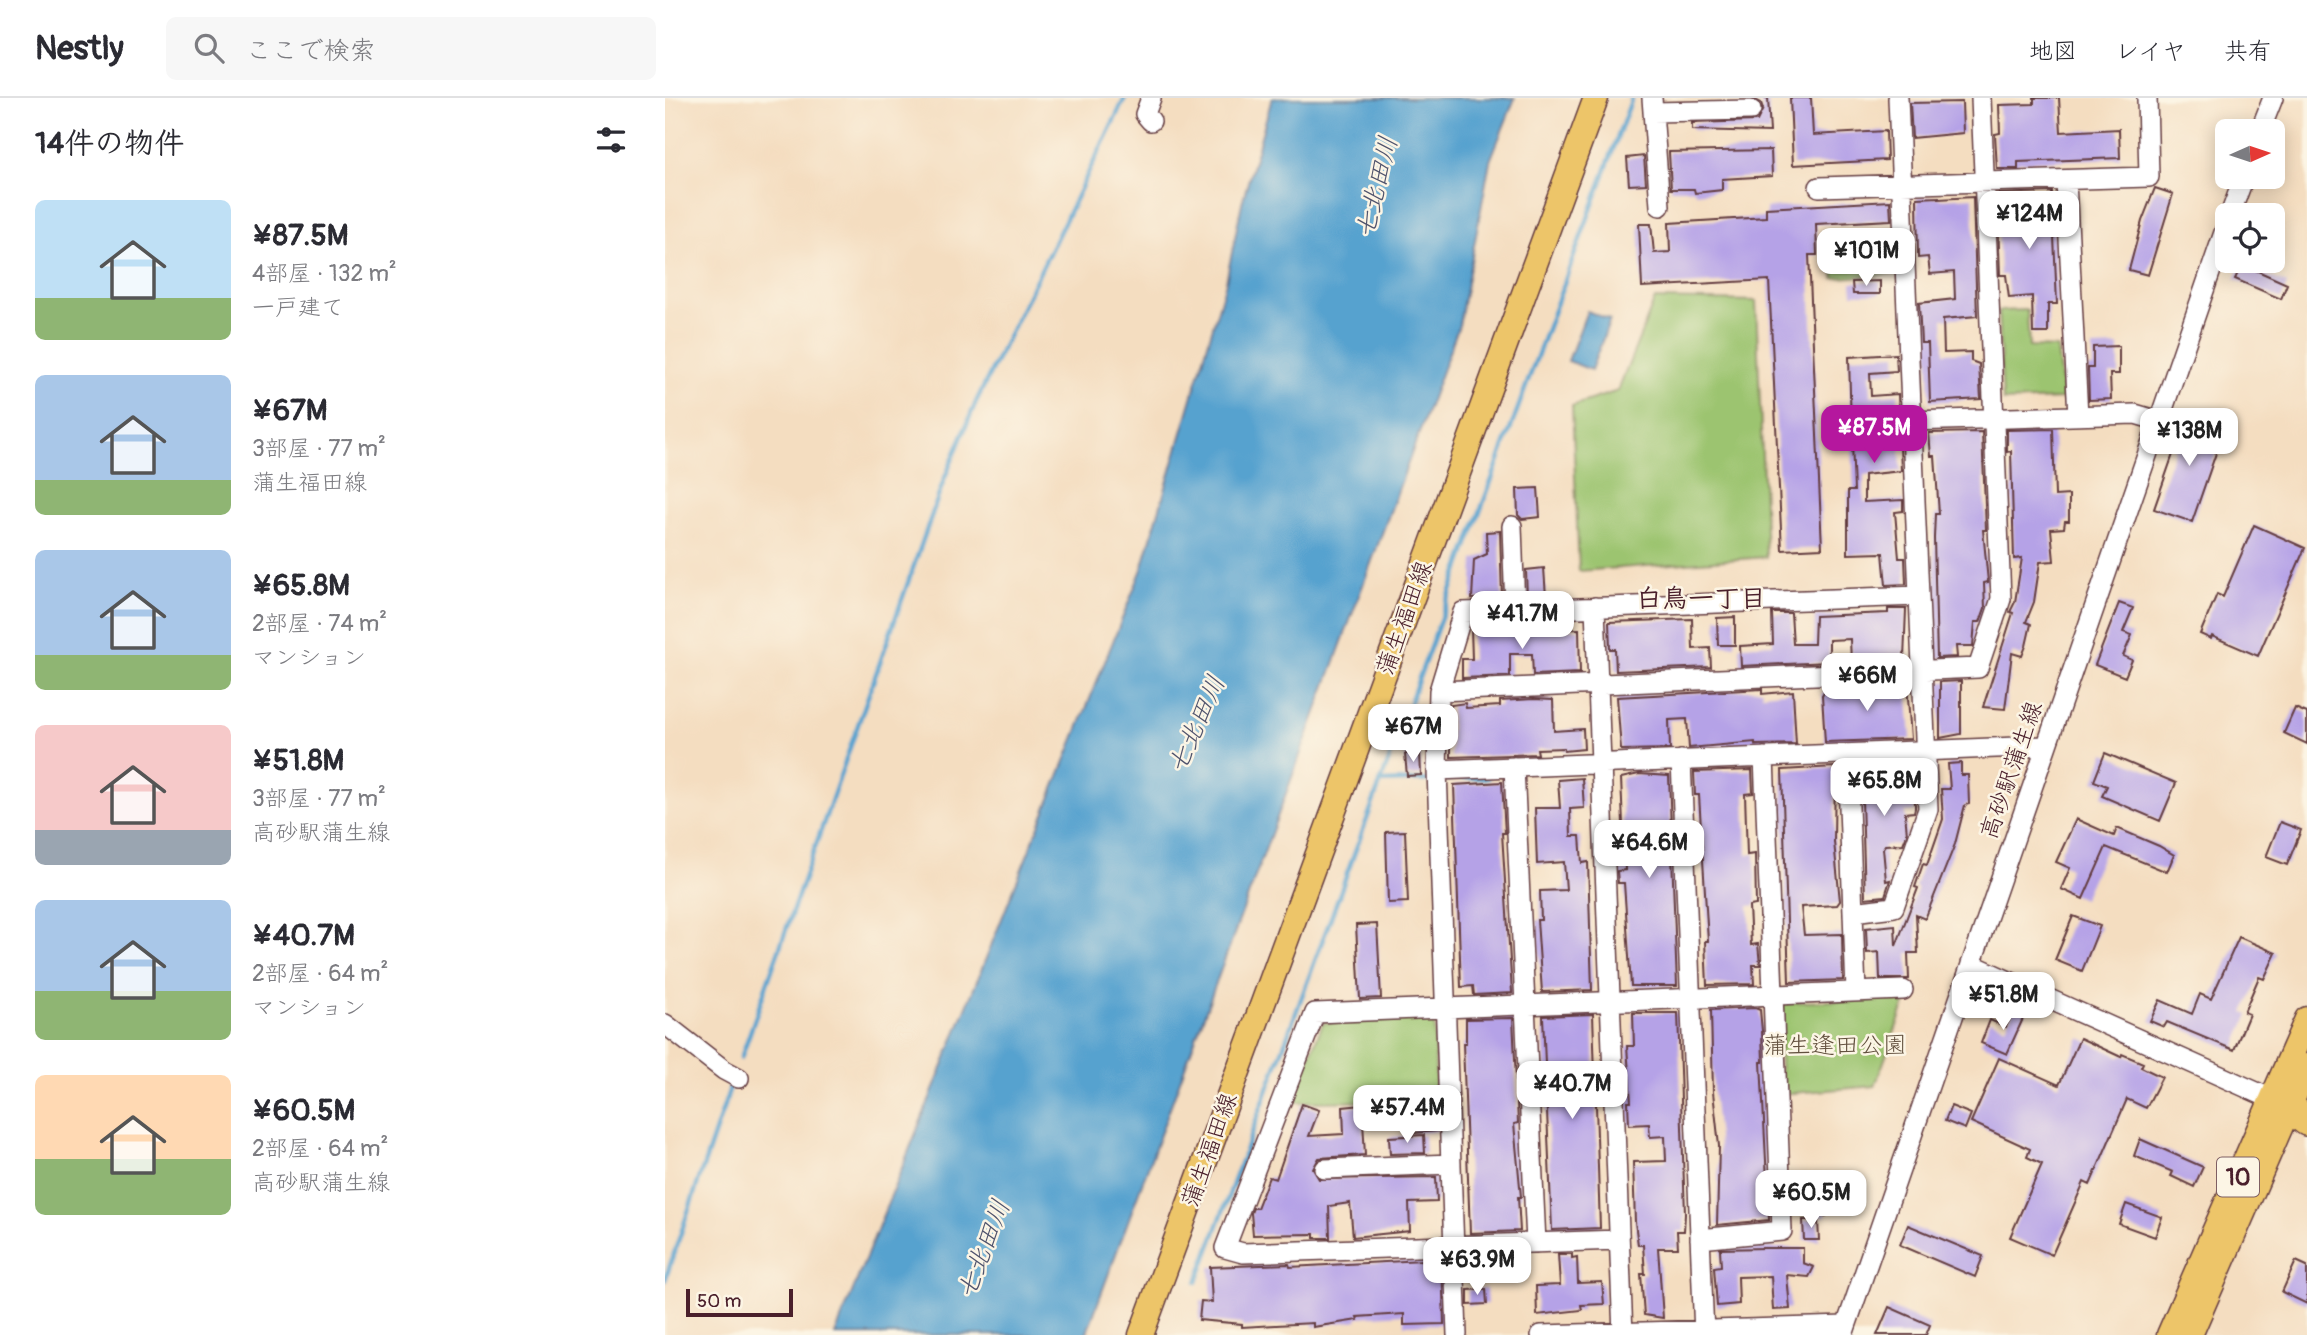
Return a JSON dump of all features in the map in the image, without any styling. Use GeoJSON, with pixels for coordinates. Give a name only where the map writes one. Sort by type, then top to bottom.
{"type":"FeatureCollection","features":[{"type":"Feature","properties":{"kind":"main road","name":"蒲生福田線"},"geometry":{"type":"LineString","coordinates":[[1141,1335],[1596,98]]}},
{"type":"Feature","properties":{"kind":"main road","name":"10"},"geometry":{"type":"LineString","coordinates":[[2169,1335],[2294,1109],[2307,1019]]}},
{"type":"Feature","properties":{"kind":"main road","name":"10"},"geometry":{"type":"LineString","coordinates":[[2190,1335],[2294,1109],[2307,1066]]}},
{"type":"Feature","properties":{"kind":"street"},"geometry":{"type":"LineString","coordinates":[[1151,98],[1145,114],[1151,121]]}},
{"type":"Feature","properties":{"kind":"street"},"geometry":{"type":"LineString","coordinates":[[1853,912],[1894,907],[1928,809],[1898,98]]}},
{"type":"Feature","properties":{"kind":"street"},"geometry":{"type":"LineString","coordinates":[[1439,691],[1978,668],[2001,599],[1981,98]]}},
{"type":"Feature","properties":{"kind":"street"},"geometry":{"type":"LineString","coordinates":[[1819,187],[2149,177],[2147,98]]}},
{"type":"Feature","properties":{"kind":"street"},"geometry":{"type":"LineString","coordinates":[[2265,119],[2273,98]]}},
{"type":"Feature","properties":{"kind":"street"},"geometry":{"type":"LineString","coordinates":[[1660,206],[1653,105],[1751,110]]}},
{"type":"Feature","properties":{"kind":"street"},"geometry":{"type":"LineString","coordinates":[[2066,180],[2078,416]]}},
{"type":"Feature","properties":{"kind":"street","name":"高砂駅蒲生線"},"geometry":{"type":"LineString","coordinates":[[1845,1331],[2215,259]]}},
{"type":"Feature","properties":{"kind":"street"},"geometry":{"type":"LineString","coordinates":[[1912,421],[2135,414],[2159,421]]}},
{"type":"Feature","properties":{"kind":"street"},"geometry":{"type":"LineString","coordinates":[[1512,526],[1515,610]]}},
{"type":"Feature","properties":{"kind":"street"},"geometry":{"type":"LineString","coordinates":[[1457,1335],[1437,777],[1439,691],[1463,612],[1919,596]]}},
{"type":"Feature","properties":{"kind":"street"},"geometry":{"type":"LineString","coordinates":[[1595,607],[1623,1334]]}},
{"type":"Feature","properties":{"kind":"street"},"geometry":{"type":"LineString","coordinates":[[1437,777],[1926,756],[2045,746]]}},
{"type":"Feature","properties":{"kind":"street"},"geometry":{"type":"LineString","coordinates":[[1847,760],[1856,992]]}},
{"type":"Feature","properties":{"kind":"street"},"geometry":{"type":"LineString","coordinates":[[1700,1239],[1783,1231],[1764,763]]}},
{"type":"Feature","properties":{"kind":"street"},"geometry":{"type":"LineString","coordinates":[[1681,766],[1704,1333]]}},
{"type":"Feature","properties":{"kind":"street"},"geometry":{"type":"LineString","coordinates":[[1514,773],[1536,1243]]}},
{"type":"Feature","properties":{"kind":"street"},"geometry":{"type":"LineString","coordinates":[[1971,964],[2294,1109]]}},
{"type":"Feature","properties":{"kind":"street"},"geometry":{"type":"LineString","coordinates":[[1619,1240],[1243,1253],[1225,1248],[1315,1013],[1903,990]]}},
{"type":"Feature","properties":{"kind":"street"},"geometry":{"type":"LineString","coordinates":[[665,1024],[724,1070],[739,1078]]}},
{"type":"Feature","properties":{"kind":"street"},"geometry":{"type":"LineString","coordinates":[[1325,1169],[1451,1164]]}},
{"type":"Feature","properties":{"kind":"street"},"geometry":{"type":"LineString","coordinates":[[1541,1335],[1845,1331]]}},
{"type":"Feature","properties":{"kind":"green space"},"geometry":{"type":"Polygon","coordinates":[[[1893,240],[1899,274],[1834,278],[1835,242],[1893,240]]]}},
{"type":"Feature","properties":{"kind":"green space"},"geometry":{"type":"Polygon","coordinates":[[[1655,299],[1756,301],[1766,557],[1579,571],[1572,406],[1618,391],[1655,299]]]}},
{"type":"Feature","properties":{"kind":"green space"},"geometry":{"type":"Polygon","coordinates":[[[2027,310],[2029,347],[2057,348],[2063,399],[2003,401],[1998,311],[2027,310]]]}},
{"type":"Feature","properties":{"kind":"green space","name":"蒲生逢田公園"},"geometry":{"type":"Polygon","coordinates":[[[1907,998],[1875,1086],[1781,1094],[1778,1003],[1907,998]]]}},
{"type":"Feature","properties":{"kind":"green space"},"geometry":{"type":"Polygon","coordinates":[[[1434,1014],[1436,1101],[1291,1102],[1323,1023],[1434,1014]]]}},
{"type":"Feature","properties":{"kind":"water","name":"七北田川"},"geometry":{"type":"Polygon","coordinates":[[[1272,98],[1515,98],[1490,161],[1459,325],[1086,1335],[835,1335],[1142,569],[1226,282],[1242,203],[1272,98]]]}},
{"type":"Feature","properties":{"kind":"water"},"geometry":{"type":"Polygon","coordinates":[[[1587,311],[1610,320],[1591,370],[1568,361],[1587,311]]]}},
{"type":"Feature","properties":{"kind":"building"},"geometry":{"type":"Polygon","coordinates":[[[1752,98],[1768,98],[1770,132],[1692,130],[1692,123],[1757,121],[1763,109],[1761,103],[1752,98]]]}},
{"type":"Feature","properties":{"kind":"building"},"geometry":{"type":"Polygon","coordinates":[[[1790,98],[1811,98],[1813,135],[1886,131],[1887,160],[1793,165],[1790,98]]]}},
{"type":"Feature","properties":{"kind":"building"},"geometry":{"type":"Polygon","coordinates":[[[2034,98],[2059,98],[2061,132],[2119,129],[2120,158],[2018,162],[2018,169],[1997,169],[1995,134],[2000,133],[1999,105],[2034,104],[2034,98]]]}},
{"type":"Feature","properties":{"kind":"building"},"geometry":{"type":"Polygon","coordinates":[[[1962,102],[1963,133],[1912,138],[1910,103],[1962,102]]]}},
{"type":"Feature","properties":{"kind":"building"},"geometry":{"type":"Polygon","coordinates":[[[1771,150],[1772,176],[1722,179],[1722,190],[1695,193],[1694,189],[1671,189],[1669,152],[1771,150]]]}},
{"type":"Feature","properties":{"kind":"building"},"geometry":{"type":"Polygon","coordinates":[[[1644,156],[1646,184],[1629,185],[1627,158],[1644,156]]]}},
{"type":"Feature","properties":{"kind":"building"},"geometry":{"type":"Polygon","coordinates":[[[2155,188],[2173,194],[2148,275],[2129,270],[2142,221],[2155,188]]]}},
{"type":"Feature","properties":{"kind":"building"},"geometry":{"type":"Polygon","coordinates":[[[2052,192],[2057,304],[2048,304],[2048,333],[2033,333],[2032,296],[2009,298],[2006,275],[2000,275],[1997,194],[2052,192]]]}},
{"type":"Feature","properties":{"kind":"building"},"geometry":{"type":"Polygon","coordinates":[[[1973,197],[1977,316],[1943,319],[1944,353],[1971,352],[1971,361],[1979,364],[1981,399],[1930,402],[1928,343],[1921,343],[1919,303],[1955,299],[1954,272],[1930,274],[1928,257],[1918,258],[1917,198],[1973,197]]]}},
{"type":"Feature","properties":{"kind":"building"},"geometry":{"type":"Polygon","coordinates":[[[1890,201],[1891,220],[1816,224],[1817,255],[1809,255],[1822,548],[1782,550],[1769,280],[1642,287],[1639,224],[1651,224],[1654,253],[1670,252],[1669,223],[1766,217],[1766,208],[1890,201]]]}},
{"type":"Feature","properties":{"kind":"building"},"geometry":{"type":"Polygon","coordinates":[[[2238,273],[2262,273],[2287,284],[2281,299],[2235,279],[2238,273]]]}},
{"type":"Feature","properties":{"kind":"building"},"geometry":{"type":"Polygon","coordinates":[[[1880,281],[1880,294],[1853,294],[1852,282],[1880,281]]]}},
{"type":"Feature","properties":{"kind":"building"},"geometry":{"type":"Polygon","coordinates":[[[2119,346],[2119,374],[2110,374],[2111,399],[2089,400],[2088,368],[2093,368],[2093,347],[2119,346]]]}},
{"type":"Feature","properties":{"kind":"building"},"geometry":{"type":"Polygon","coordinates":[[[1896,354],[1897,371],[1870,373],[1871,396],[1898,394],[1901,471],[1864,475],[1864,502],[1903,500],[1903,511],[1895,512],[1899,558],[1905,558],[1906,584],[1886,585],[1883,553],[1848,554],[1848,491],[1854,491],[1852,442],[1846,442],[1845,427],[1851,427],[1849,357],[1896,354]]]}},
{"type":"Feature","properties":{"kind":"building"},"geometry":{"type":"Polygon","coordinates":[[[2187,414],[2225,427],[2192,522],[2154,509],[2187,414]]]}},
{"type":"Feature","properties":{"kind":"building"},"geometry":{"type":"Polygon","coordinates":[[[2053,429],[2055,496],[2069,495],[2069,521],[2065,521],[2064,528],[2051,529],[2054,561],[2040,562],[2034,602],[2026,622],[2031,624],[2026,646],[2022,656],[2012,653],[2005,709],[1983,707],[2013,613],[2010,612],[2015,602],[2022,558],[2014,559],[2011,451],[2007,452],[2007,430],[2053,429]]]}},
{"type":"Feature","properties":{"kind":"building"},"geometry":{"type":"Polygon","coordinates":[[[1982,432],[1986,530],[1983,530],[1988,582],[1984,583],[1985,608],[1980,622],[1975,622],[1973,646],[1956,646],[1957,657],[1937,658],[1934,538],[1935,514],[1939,514],[1935,456],[1931,456],[1929,433],[1982,432]]]}},
{"type":"Feature","properties":{"kind":"building"},"geometry":{"type":"Polygon","coordinates":[[[1538,488],[1540,517],[1522,519],[1518,515],[1517,489],[1538,488]]]}},
{"type":"Feature","properties":{"kind":"building"},"geometry":{"type":"Polygon","coordinates":[[[2254,525],[2305,548],[2258,656],[2212,636],[2211,639],[2200,634],[2217,594],[2223,597],[2254,525]]]}},
{"type":"Feature","properties":{"kind":"building"},"geometry":{"type":"Polygon","coordinates":[[[1500,531],[1502,598],[1472,599],[1474,560],[1487,554],[1486,532],[1500,531]]]}},
{"type":"Feature","properties":{"kind":"building"},"geometry":{"type":"Polygon","coordinates":[[[1544,568],[1546,597],[1527,598],[1526,570],[1544,568]]]}},
{"type":"Feature","properties":{"kind":"building"},"geometry":{"type":"Polygon","coordinates":[[[2119,603],[2133,608],[2123,632],[2132,635],[2123,656],[2132,660],[2125,677],[2095,665],[2119,603]]]}},
{"type":"Feature","properties":{"kind":"building"},"geometry":{"type":"Polygon","coordinates":[[[1888,609],[1906,609],[1904,659],[1851,661],[1850,639],[1829,640],[1829,662],[1741,666],[1740,646],[1773,644],[1772,613],[1791,613],[1793,644],[1814,644],[1815,616],[1888,613],[1888,609]]]}},
{"type":"Feature","properties":{"kind":"building"},"geometry":{"type":"Polygon","coordinates":[[[1735,617],[1735,645],[1718,645],[1717,618],[1735,617]]]}},
{"type":"Feature","properties":{"kind":"building"},"geometry":{"type":"Polygon","coordinates":[[[1692,619],[1693,649],[1710,648],[1711,667],[1616,671],[1615,649],[1610,649],[1609,622],[1692,619]]]}},
{"type":"Feature","properties":{"kind":"building"},"geometry":{"type":"Polygon","coordinates":[[[1548,627],[1548,630],[1579,629],[1580,673],[1533,675],[1532,654],[1510,654],[1510,676],[1462,678],[1462,659],[1472,659],[1471,628],[1548,627]]]}},
{"type":"Feature","properties":{"kind":"building"},"geometry":{"type":"Polygon","coordinates":[[[1961,681],[1961,734],[1940,738],[1940,682],[1961,681]]]}},
{"type":"Feature","properties":{"kind":"building"},"geometry":{"type":"Polygon","coordinates":[[[1907,684],[1911,739],[1825,742],[1822,695],[1827,687],[1840,686],[1840,689],[1907,684]]]}},
{"type":"Feature","properties":{"kind":"building"},"geometry":{"type":"Polygon","coordinates":[[[1762,689],[1762,694],[1793,691],[1796,744],[1755,745],[1755,742],[1689,748],[1687,719],[1669,720],[1670,749],[1621,750],[1617,697],[1762,689]]]}},
{"type":"Feature","properties":{"kind":"building"},"geometry":{"type":"Polygon","coordinates":[[[1553,700],[1554,731],[1583,729],[1584,749],[1537,749],[1538,754],[1451,757],[1451,705],[1465,703],[1466,708],[1500,706],[1500,701],[1553,700]]]}},
{"type":"Feature","properties":{"kind":"building"},"geometry":{"type":"Polygon","coordinates":[[[2295,708],[2307,713],[2307,744],[2284,733],[2295,708]]]}},
{"type":"Feature","properties":{"kind":"building"},"geometry":{"type":"Polygon","coordinates":[[[1413,724],[1426,725],[1425,748],[1412,747],[1413,724]]]}},
{"type":"Feature","properties":{"kind":"building"},"geometry":{"type":"Polygon","coordinates":[[[1420,753],[1421,775],[1407,776],[1405,754],[1420,753]]]}},
{"type":"Feature","properties":{"kind":"building"},"geometry":{"type":"Polygon","coordinates":[[[2105,753],[2176,783],[2160,821],[2102,796],[2107,786],[2094,781],[2105,753]]]}},
{"type":"Feature","properties":{"kind":"building"},"geometry":{"type":"Polygon","coordinates":[[[1914,763],[1915,808],[1914,812],[1905,813],[1907,834],[1903,844],[1885,845],[1883,848],[1886,881],[1890,880],[1885,896],[1865,898],[1861,766],[1914,763]]]}},
{"type":"Feature","properties":{"kind":"building"},"geometry":{"type":"Polygon","coordinates":[[[1961,763],[1961,775],[1968,775],[1969,804],[1965,805],[1955,844],[1925,919],[1916,915],[1918,953],[1908,953],[1909,979],[1880,979],[1879,952],[1867,953],[1866,928],[1895,925],[1896,946],[1918,888],[1915,887],[1923,864],[1927,865],[1943,819],[1941,789],[1950,789],[1948,764],[1961,763]]]}},
{"type":"Feature","properties":{"kind":"building"},"geometry":{"type":"Polygon","coordinates":[[[1835,767],[1834,842],[1840,901],[1837,905],[1801,907],[1804,935],[1842,934],[1843,980],[1789,982],[1782,770],[1835,767]]]}},
{"type":"Feature","properties":{"kind":"building"},"geometry":{"type":"Polygon","coordinates":[[[1752,770],[1753,793],[1745,794],[1747,855],[1755,854],[1756,905],[1749,906],[1751,945],[1758,944],[1760,965],[1753,965],[1754,984],[1707,985],[1705,941],[1708,941],[1699,795],[1695,795],[1694,772],[1752,770]]]}},
{"type":"Feature","properties":{"kind":"building"},"geometry":{"type":"Polygon","coordinates":[[[1639,774],[1669,776],[1677,986],[1631,986],[1624,883],[1618,883],[1617,871],[1625,870],[1621,778],[1639,774]]]}},
{"type":"Feature","properties":{"kind":"building"},"geometry":{"type":"Polygon","coordinates":[[[1582,778],[1584,808],[1570,809],[1571,836],[1580,836],[1582,863],[1588,862],[1592,990],[1542,992],[1537,920],[1541,920],[1540,891],[1566,890],[1564,862],[1537,864],[1535,808],[1560,808],[1558,780],[1582,778]]]}},
{"type":"Feature","properties":{"kind":"building"},"geometry":{"type":"Polygon","coordinates":[[[1502,782],[1505,833],[1502,833],[1512,993],[1474,995],[1473,986],[1461,987],[1454,785],[1502,782]]]}},
{"type":"Feature","properties":{"kind":"building"},"geometry":{"type":"Polygon","coordinates":[[[2076,819],[2114,836],[2117,828],[2159,846],[2174,855],[2167,872],[2106,847],[2083,899],[2061,889],[2070,868],[2056,862],[2076,819]]]}},
{"type":"Feature","properties":{"kind":"building"},"geometry":{"type":"Polygon","coordinates":[[[2280,822],[2301,830],[2287,865],[2266,857],[2280,822]]]}},
{"type":"Feature","properties":{"kind":"building"},"geometry":{"type":"Polygon","coordinates":[[[1405,831],[1408,902],[1388,903],[1386,832],[1405,831]]]}},
{"type":"Feature","properties":{"kind":"building"},"geometry":{"type":"Polygon","coordinates":[[[2073,916],[2100,926],[2082,971],[2055,960],[2073,916]]]}},
{"type":"Feature","properties":{"kind":"building"},"geometry":{"type":"Polygon","coordinates":[[[1377,924],[1381,998],[1360,999],[1356,925],[1377,924]]]}},
{"type":"Feature","properties":{"kind":"building"},"geometry":{"type":"Polygon","coordinates":[[[2239,937],[2276,953],[2264,979],[2259,977],[2244,1012],[2249,1014],[2234,1050],[2167,1022],[2164,1027],[2150,1021],[2160,1000],[2192,1014],[2200,994],[2211,999],[2239,937]]]}},
{"type":"Feature","properties":{"kind":"building"},"geometry":{"type":"Polygon","coordinates":[[[2015,1007],[2026,1012],[2007,1054],[1981,1043],[1990,1020],[2006,1027],[2015,1007]]]}},
{"type":"Feature","properties":{"kind":"building"},"geometry":{"type":"Polygon","coordinates":[[[1711,1010],[1760,1010],[1762,1031],[1761,1062],[1769,1220],[1717,1225],[1719,1146],[1713,1092],[1711,1010]]]}},
{"type":"Feature","properties":{"kind":"building"},"geometry":{"type":"Polygon","coordinates":[[[1633,1013],[1678,1013],[1685,1214],[1684,1231],[1677,1231],[1678,1248],[1658,1248],[1663,1318],[1644,1315],[1641,1274],[1645,1274],[1643,1245],[1638,1245],[1635,1222],[1633,1162],[1666,1161],[1665,1136],[1650,1137],[1649,1124],[1629,1125],[1628,1102],[1631,1102],[1627,1046],[1634,1046],[1633,1013]]]}},
{"type":"Feature","properties":{"kind":"building"},"geometry":{"type":"Polygon","coordinates":[[[1593,1014],[1600,1228],[1552,1230],[1543,1016],[1593,1014]]]}},
{"type":"Feature","properties":{"kind":"building"},"geometry":{"type":"Polygon","coordinates":[[[1513,1018],[1518,1123],[1514,1124],[1521,1197],[1518,1197],[1520,1231],[1470,1233],[1463,1043],[1466,1043],[1466,1019],[1513,1018]]]}},
{"type":"Feature","properties":{"kind":"building"},"geometry":{"type":"Polygon","coordinates":[[[2080,1038],[2121,1057],[2122,1054],[2143,1063],[2141,1067],[2162,1077],[2146,1108],[2127,1099],[2090,1185],[2084,1182],[2052,1255],[2010,1237],[2042,1164],[2027,1157],[2030,1149],[1971,1122],[1999,1058],[2059,1085],[2080,1038]]]}},
{"type":"Feature","properties":{"kind":"building"},"geometry":{"type":"Polygon","coordinates":[[[1302,1104],[1319,1110],[1309,1136],[1344,1134],[1343,1107],[1362,1105],[1365,1155],[1319,1158],[1313,1169],[1319,1179],[1436,1177],[1437,1202],[1409,1203],[1410,1231],[1353,1237],[1350,1203],[1329,1206],[1330,1238],[1314,1238],[1314,1234],[1253,1235],[1251,1213],[1253,1208],[1257,1208],[1269,1177],[1276,1179],[1302,1104]]]}},
{"type":"Feature","properties":{"kind":"building"},"geometry":{"type":"Polygon","coordinates":[[[1435,1105],[1437,1131],[1414,1133],[1412,1107],[1435,1105]]]}},
{"type":"Feature","properties":{"kind":"building"},"geometry":{"type":"Polygon","coordinates":[[[1951,1106],[1971,1114],[1965,1129],[1945,1121],[1951,1106]]]}},
{"type":"Feature","properties":{"kind":"building"},"geometry":{"type":"Polygon","coordinates":[[[1424,1135],[1425,1153],[1390,1154],[1389,1137],[1424,1135]]]}},
{"type":"Feature","properties":{"kind":"building"},"geometry":{"type":"Polygon","coordinates":[[[2140,1139],[2203,1167],[2194,1187],[2171,1176],[2173,1172],[2134,1156],[2140,1139]]]}},
{"type":"Feature","properties":{"kind":"building"},"geometry":{"type":"Polygon","coordinates":[[[1825,1197],[1826,1216],[1810,1217],[1809,1198],[1825,1197]]]}},
{"type":"Feature","properties":{"kind":"building"},"geometry":{"type":"Polygon","coordinates":[[[2126,1204],[2162,1217],[2155,1237],[2119,1224],[2126,1204]]]}},
{"type":"Feature","properties":{"kind":"building"},"geometry":{"type":"Polygon","coordinates":[[[1803,1220],[1818,1220],[1819,1240],[1804,1240],[1803,1220]]]}},
{"type":"Feature","properties":{"kind":"building"},"geometry":{"type":"Polygon","coordinates":[[[1908,1225],[1983,1256],[1975,1277],[1900,1245],[1908,1225]]]}},
{"type":"Feature","properties":{"kind":"building"},"geometry":{"type":"Polygon","coordinates":[[[1803,1248],[1803,1263],[1814,1267],[1809,1277],[1787,1275],[1790,1309],[1773,1310],[1771,1276],[1738,1277],[1739,1304],[1717,1306],[1714,1267],[1721,1266],[1720,1249],[1803,1248]]]}},
{"type":"Feature","properties":{"kind":"building"},"geometry":{"type":"Polygon","coordinates":[[[1558,1254],[1572,1254],[1572,1258],[1577,1257],[1578,1283],[1602,1282],[1604,1304],[1581,1305],[1582,1310],[1537,1315],[1536,1286],[1560,1285],[1558,1254]]]}},
{"type":"Feature","properties":{"kind":"building"},"geometry":{"type":"Polygon","coordinates":[[[1442,1259],[1444,1324],[1404,1325],[1404,1314],[1357,1317],[1358,1320],[1313,1327],[1313,1323],[1242,1327],[1242,1324],[1199,1320],[1201,1301],[1212,1302],[1210,1267],[1289,1264],[1290,1267],[1442,1259]]]}},
{"type":"Feature","properties":{"kind":"building"},"geometry":{"type":"Polygon","coordinates":[[[2296,1261],[2307,1266],[2307,1304],[2282,1292],[2296,1261]]]}},
{"type":"Feature","properties":{"kind":"building"},"geometry":{"type":"Polygon","coordinates":[[[1486,1289],[1487,1304],[1468,1305],[1468,1290],[1486,1289]]]}},
{"type":"Feature","properties":{"kind":"building"},"geometry":{"type":"Polygon","coordinates":[[[1889,1307],[1930,1325],[1926,1335],[1877,1335],[1889,1307]]]}},
{"type":"Feature","properties":{"kind":"waterway"},"geometry":{"type":"LineString","coordinates":[[741,1058],[944,480],[976,402],[1125,98]]}},
{"type":"Feature","properties":{"kind":"waterway"},"geometry":{"type":"LineString","coordinates":[[1197,1282],[1632,98]]}},
{"type":"Feature","properties":{"kind":"waterway"},"geometry":{"type":"LineString","coordinates":[[1444,779],[1488,778]]}},
{"type":"Feature","properties":{"kind":"waterway"},"geometry":{"type":"LineString","coordinates":[[1380,782],[1432,780]]}},
{"type":"Feature","properties":{"kind":"waterway"},"geometry":{"type":"LineString","coordinates":[[665,1280],[730,1088]]}},
{"type":"Feature","properties":{"kind":"district","name":"白鳥一丁目"},"geometry":{"type":"Point","coordinates":[1701,598]}}]}
